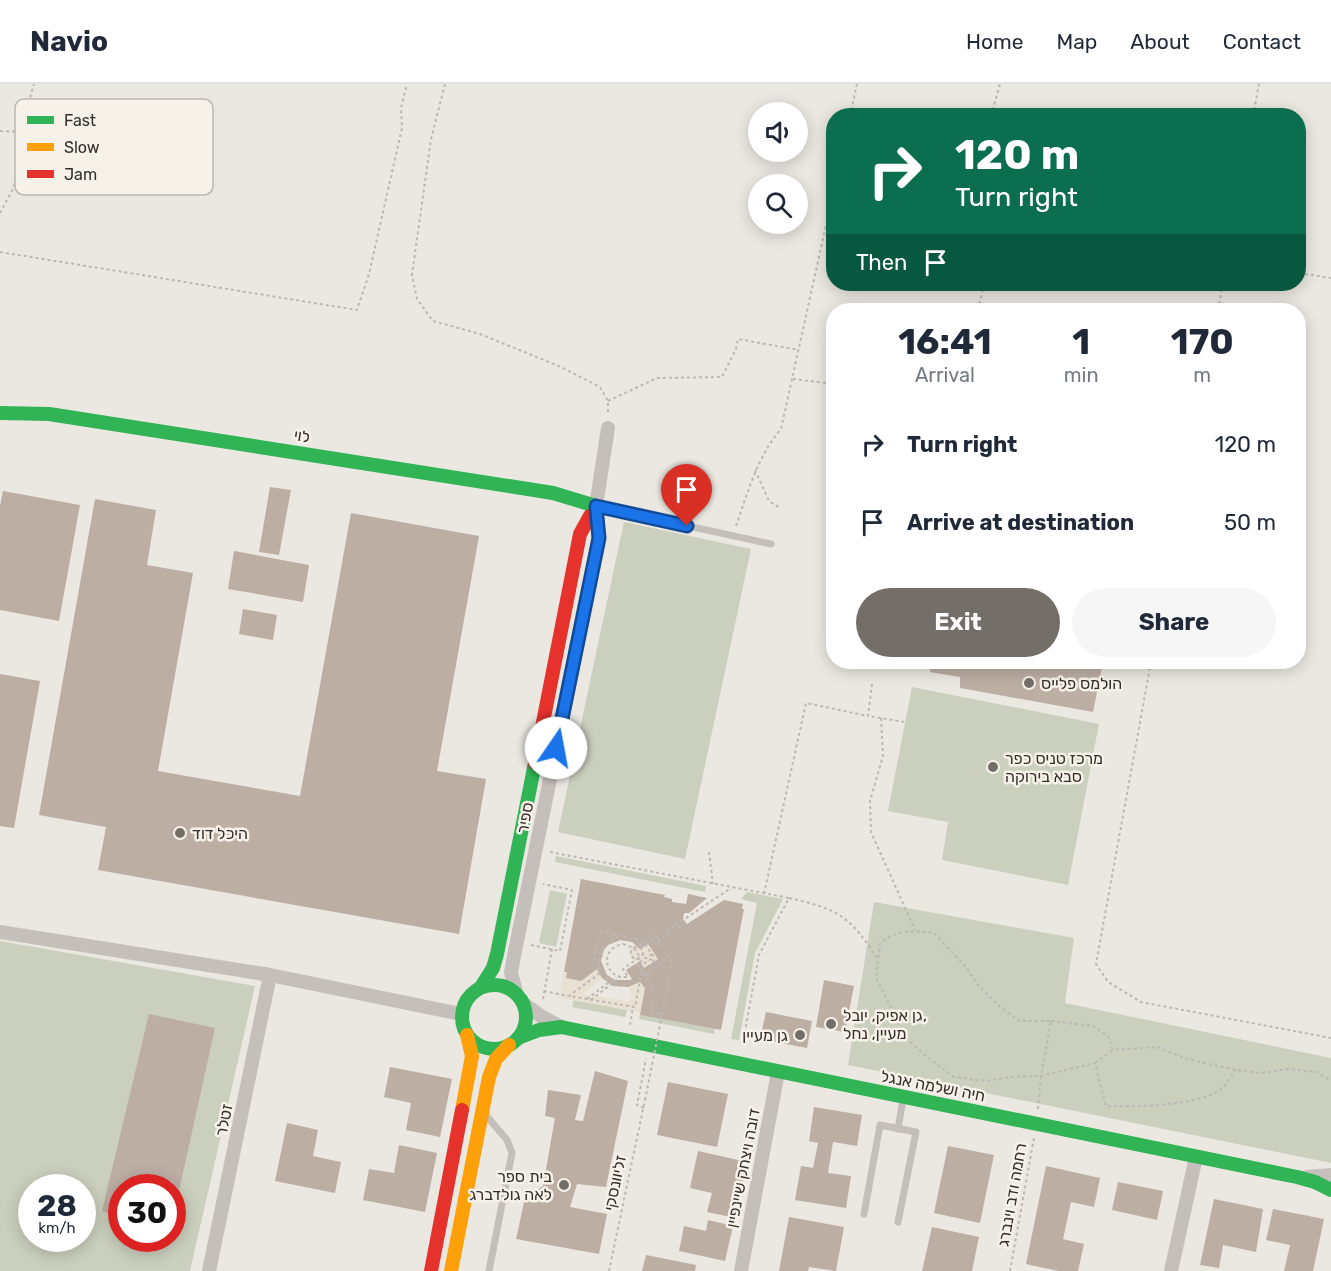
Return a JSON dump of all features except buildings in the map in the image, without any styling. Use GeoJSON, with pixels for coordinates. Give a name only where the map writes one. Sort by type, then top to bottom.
{"type":"FeatureCollection","features":[{"type":"Feature","properties":{"kind":"street","name":"לוי"},"geometry":{"type":"LineString","coordinates":[[0,413],[49,414],[267,447],[553,493],[596,506]]}},
{"type":"Feature","properties":{"kind":"street","name":"ספיר"},"geometry":{"type":"LineString","coordinates":[[520,999],[512,973],[514,956],[599,538],[596,506],[608,428]]}},
{"type":"Feature","properties":{"kind":"street","name":"ספיר"},"geometry":{"type":"LineString","coordinates":[[481,987],[493,968],[580,534],[596,506]]}},
{"type":"Feature","properties":{"kind":"street"},"geometry":{"type":"LineString","coordinates":[[0,932],[270,975],[462,1014]]}},
{"type":"Feature","properties":{"kind":"street","name":"זטלר"},"geometry":{"type":"LineString","coordinates":[[209,1271],[270,975]]}},
{"type":"Feature","properties":{"kind":"street"},"geometry":{"type":"LineString","coordinates":[[431,1271],[472,1056],[462,1022],[462,1014],[468,998],[481,987],[501,985],[520,999],[526,1022],[513,1042],[496,1059],[489,1077],[451,1271]]}},
{"type":"Feature","properties":{"kind":"street","name":"חיה ושלמה אנגל"},"geometry":{"type":"LineString","coordinates":[[520,999],[542,1017],[561,1027],[1297,1177],[1331,1190]]}},
{"type":"Feature","properties":{"kind":"street","name":"חיה ושלמה אנגל"},"geometry":{"type":"LineString","coordinates":[[513,1042],[533,1032],[561,1027]]}},
{"type":"Feature","properties":{"kind":"street"},"geometry":{"type":"LineString","coordinates":[[467,1035],[474,1042],[491,1049],[513,1042]]}},
{"type":"Feature","properties":{"kind":"street","name":"דובה ויצחק שיינפיין"},"geometry":{"type":"LineString","coordinates":[[741,1271],[778,1072]]}},
{"type":"Feature","properties":{"kind":"street"},"geometry":{"type":"LineString","coordinates":[[1171,1271],[1196,1156]]}},
{"type":"Feature","properties":{"kind":"street","name":"חיה ושלמה אנגל"},"geometry":{"type":"LineString","coordinates":[[1297,1177],[1331,1175]]}},
{"type":"Feature","properties":{"kind":"lane"},"geometry":{"type":"LineString","coordinates":[[596,506],[771,544]]}},
{"type":"Feature","properties":{"kind":"lane"},"geometry":{"type":"LineString","coordinates":[[898,1129],[903,1097]]}},
{"type":"Feature","properties":{"kind":"lane"},"geometry":{"type":"LineString","coordinates":[[482,1112],[507,1140],[512,1153],[489,1271]]}},
{"type":"Feature","properties":{"kind":"lane"},"geometry":{"type":"LineString","coordinates":[[864,1215],[880,1125],[916,1132],[898,1222]]}},
{"type":"Feature","properties":{"kind":"path"},"geometry":{"type":"LineString","coordinates":[[30,99],[34,84]]}},
{"type":"Feature","properties":{"kind":"path"},"geometry":{"type":"LineString","coordinates":[[0,252],[357,310],[369,274],[402,128],[401,108],[407,84]]}},
{"type":"Feature","properties":{"kind":"path"},"geometry":{"type":"LineString","coordinates":[[445,84],[431,139],[412,275],[417,299],[433,321],[480,334],[561,367],[600,387],[608,401],[608,428]]}},
{"type":"Feature","properties":{"kind":"path"},"geometry":{"type":"LineString","coordinates":[[852,108],[857,84]]}},
{"type":"Feature","properties":{"kind":"path"},"geometry":{"type":"LineString","coordinates":[[994,108],[1000,84]]}},
{"type":"Feature","properties":{"kind":"path"},"geometry":{"type":"LineString","coordinates":[[1254,108],[1259,84]]}},
{"type":"Feature","properties":{"kind":"path"},"geometry":{"type":"LineString","coordinates":[[0,131],[15,132]]}},
{"type":"Feature","properties":{"kind":"path"},"geometry":{"type":"LineString","coordinates":[[0,213],[14,187],[15,178]]}},
{"type":"Feature","properties":{"kind":"path"},"geometry":{"type":"LineString","coordinates":[[732,536],[755,470],[769,443],[781,429],[826,226]]}},
{"type":"Feature","properties":{"kind":"path"},"geometry":{"type":"LineString","coordinates":[[1306,274],[1331,278]]}},
{"type":"Feature","properties":{"kind":"path"},"geometry":{"type":"LineString","coordinates":[[608,401],[657,378],[722,377],[736,349],[738,339],[799,350]]}},
{"type":"Feature","properties":{"kind":"path"},"geometry":{"type":"LineString","coordinates":[[793,379],[826,383]]}},
{"type":"Feature","properties":{"kind":"path"},"geometry":{"type":"LineString","coordinates":[[755,470],[770,501],[780,508]]}},
{"type":"Feature","properties":{"kind":"path"},"geometry":{"type":"LineString","coordinates":[[1150,669],[1096,964],[1108,982],[1141,1002],[1331,1038]]}},
{"type":"Feature","properties":{"kind":"path"},"geometry":{"type":"LineString","coordinates":[[868,716],[872,684]]}},
{"type":"Feature","properties":{"kind":"path"},"geometry":{"type":"LineString","coordinates":[[764,894],[806,703],[905,722]]}},
{"type":"Feature","properties":{"kind":"path"},"geometry":{"type":"LineString","coordinates":[[881,718],[883,756],[870,801],[871,832],[915,930]]}},
{"type":"Feature","properties":{"kind":"path"},"geometry":{"type":"LineString","coordinates":[[550,852],[789,898],[830,909],[844,918],[863,936],[878,960]]}},
{"type":"Feature","properties":{"kind":"path"},"geometry":{"type":"LineString","coordinates":[[709,852],[713,884]]}},
{"type":"Feature","properties":{"kind":"path"},"geometry":{"type":"LineString","coordinates":[[531,945],[560,951],[572,890],[543,884]]}},
{"type":"Feature","properties":{"kind":"path"},"geometry":{"type":"LineString","coordinates":[[641,948],[643,956],[638,959],[632,956],[632,950],[636,947],[641,948],[732,887]]}},
{"type":"Feature","properties":{"kind":"path"},"geometry":{"type":"LineString","coordinates":[[742,1047],[759,955],[789,898]]}},
{"type":"Feature","properties":{"kind":"path"},"geometry":{"type":"LineString","coordinates":[[658,941],[683,924]]}},
{"type":"Feature","properties":{"kind":"path"},"geometry":{"type":"LineString","coordinates":[[1113,1050],[1108,1036],[1093,1026],[1051,1021],[1019,1021],[999,1006],[977,984],[966,967],[934,933],[915,930],[891,934],[880,944],[876,978],[906,1038],[954,1077],[986,1081],[1041,1076],[1095,1063],[1113,1050],[1157,1047],[1187,1059],[1236,1070],[1261,1072],[1288,1069],[1317,1072],[1331,1082]]}},
{"type":"Feature","properties":{"kind":"path"},"geometry":{"type":"LineString","coordinates":[[569,996],[600,973],[594,962],[600,933],[642,940],[653,956],[650,976],[641,974],[636,1007],[633,1007],[630,1025]]}},
{"type":"Feature","properties":{"kind":"path"},"geometry":{"type":"LineString","coordinates":[[624,936],[632,938],[641,945],[654,936],[669,957],[627,985],[613,983],[602,974],[599,967],[600,951],[610,940],[624,936]]}},
{"type":"Feature","properties":{"kind":"path"},"geometry":{"type":"LineString","coordinates":[[589,999],[618,976],[628,976],[623,969],[640,957],[637,951],[629,945],[618,945],[607,957],[608,968],[618,976]]}},
{"type":"Feature","properties":{"kind":"path"},"geometry":{"type":"LineString","coordinates":[[542,1005],[552,949]]}},
{"type":"Feature","properties":{"kind":"path"},"geometry":{"type":"LineString","coordinates":[[653,956],[639,967],[654,988],[650,1012],[662,1015]]}},
{"type":"Feature","properties":{"kind":"path","name":"זליוונסקי"},"geometry":{"type":"LineString","coordinates":[[609,1271],[662,1015],[672,962],[669,957]]}},
{"type":"Feature","properties":{"kind":"path"},"geometry":{"type":"LineString","coordinates":[[544,991],[633,1007]]}},
{"type":"Feature","properties":{"kind":"path","name":"רחמה ודב וינברג"},"geometry":{"type":"LineString","coordinates":[[1010,1271],[1037,1124],[1041,1076],[1051,1021]]}},
{"type":"Feature","properties":{"kind":"path"},"geometry":{"type":"LineString","coordinates":[[644,1108],[637,1105],[648,1045]]}},
{"type":"Feature","properties":{"kind":"path"},"geometry":{"type":"LineString","coordinates":[[1095,1063],[1106,1106],[1166,1105],[1202,1097],[1221,1089],[1236,1070]]}},
{"type":"Feature","properties":{"kind":"green space"},"geometry":{"type":"Polygon","coordinates":[[[624,522],[751,549],[685,859],[558,832],[624,522]]]}},
{"type":"Feature","properties":{"kind":"green space","name":"מרכז טניס כפר סבא בירוקה"},"geometry":{"type":"Polygon","coordinates":[[[912,687],[1099,724],[1068,885],[942,860],[948,822],[888,811],[912,687]]]}},
{"type":"Feature","properties":{"kind":"green space"},"geometry":{"type":"Polygon","coordinates":[[[556,856],[706,886],[705,892],[555,862],[556,856]]]}},
{"type":"Feature","properties":{"kind":"green space"},"geometry":{"type":"Polygon","coordinates":[[[550,890],[567,894],[556,947],[539,943],[550,890]]]}},
{"type":"Feature","properties":{"kind":"green space"},"geometry":{"type":"Polygon","coordinates":[[[747,892],[783,899],[755,953],[739,1040],[731,1039],[757,903],[741,899],[747,892]]]}},
{"type":"Feature","properties":{"kind":"green space"},"geometry":{"type":"Polygon","coordinates":[[[874,902],[1074,938],[1065,1003],[1331,1058],[1331,1163],[848,1065],[874,902]]]}},
{"type":"Feature","properties":{"kind":"green space"},"geometry":{"type":"Polygon","coordinates":[[[0,941],[255,986],[190,1271],[0,1271],[0,941]]]}},
{"type":"Feature","properties":{"kind":"green space"},"geometry":{"type":"Polygon","coordinates":[[[574,1000],[627,1010],[625,1017],[572,1007],[574,1000]]]}},
{"type":"Feature","properties":{"kind":"green space"},"geometry":{"type":"Polygon","coordinates":[[[640,1015],[715,1029],[714,1034],[639,1019],[640,1015]]]}},
{"type":"Feature","properties":{"kind":"shaded area"},"geometry":{"type":"Polygon","coordinates":[[[636,944],[640,949],[648,944],[658,959],[644,968],[640,961],[633,960],[629,955],[631,947],[636,944]]]}},
{"type":"Feature","properties":{"kind":"shaded area"},"geometry":{"type":"Polygon","coordinates":[[[597,969],[602,978],[583,994],[592,993],[630,1002],[631,992],[628,987],[640,982],[645,988],[640,1012],[559,998],[564,972],[567,972],[566,978],[581,981],[597,969]]]}},
{"type":"Feature","properties":{"kind":"traffic: fast"},"geometry":{"type":"LineString","coordinates":[[0,413],[49,414],[553,493],[596,506],[590,516]]}},
{"type":"Feature","properties":{"kind":"traffic: fast"},"geometry":{"type":"LineString","coordinates":[[481,987],[493,968],[497,954],[535,763]]}},
{"type":"Feature","properties":{"kind":"traffic: fast"},"geometry":{"type":"LineString","coordinates":[[488,985],[500,985],[517,994],[524,1005],[526,1017],[524,1029],[517,1040],[500,1049],[488,1049],[476,1044],[467,1035],[462,1023],[462,1011],[467,999],[476,990],[488,985]]}},
{"type":"Feature","properties":{"kind":"traffic: fast"},"geometry":{"type":"LineString","coordinates":[[518,1038],[539,1030],[561,1027],[1297,1177],[1331,1190]]}},
{"type":"Feature","properties":{"kind":"traffic: slow"},"geometry":{"type":"LineString","coordinates":[[462,1110],[472,1056],[467,1035]]}},
{"type":"Feature","properties":{"kind":"traffic: slow"},"geometry":{"type":"LineString","coordinates":[[451,1271],[489,1077],[496,1059],[509,1045]]}},
{"type":"Feature","properties":{"kind":"traffic: jam"},"geometry":{"type":"LineString","coordinates":[[535,763],[580,534],[590,516]]}},
{"type":"Feature","properties":{"kind":"traffic: jam"},"geometry":{"type":"LineString","coordinates":[[431,1271],[462,1110]]}},
{"type":"Feature","properties":{"kind":"place","name":"הולמס פלייס"},"geometry":{"type":"Point","coordinates":[1029,683]}},
{"type":"Feature","properties":{"kind":"place","name":"מרכז טניס כפר סבא בירוקה"},"geometry":{"type":"Point","coordinates":[993,767]}},
{"type":"Feature","properties":{"kind":"place","name":"היכל דוד"},"geometry":{"type":"Point","coordinates":[180,833]}},
{"type":"Feature","properties":{"kind":"place","name":"גן אפיק, יובל, מעיין, נחל"},"geometry":{"type":"Point","coordinates":[831,1024]}},
{"type":"Feature","properties":{"kind":"place","name":"גן מעיין"},"geometry":{"type":"Point","coordinates":[800,1035]}},
{"type":"Feature","properties":{"kind":"place","name":"בית ספר לאה גולדברג"},"geometry":{"type":"Point","coordinates":[564,1185]}},
{"type":"Feature","properties":{"kind":"route"},"geometry":{"type":"LineString","coordinates":[[556,748],[599,538],[596,506],[687,526]]}}]}
